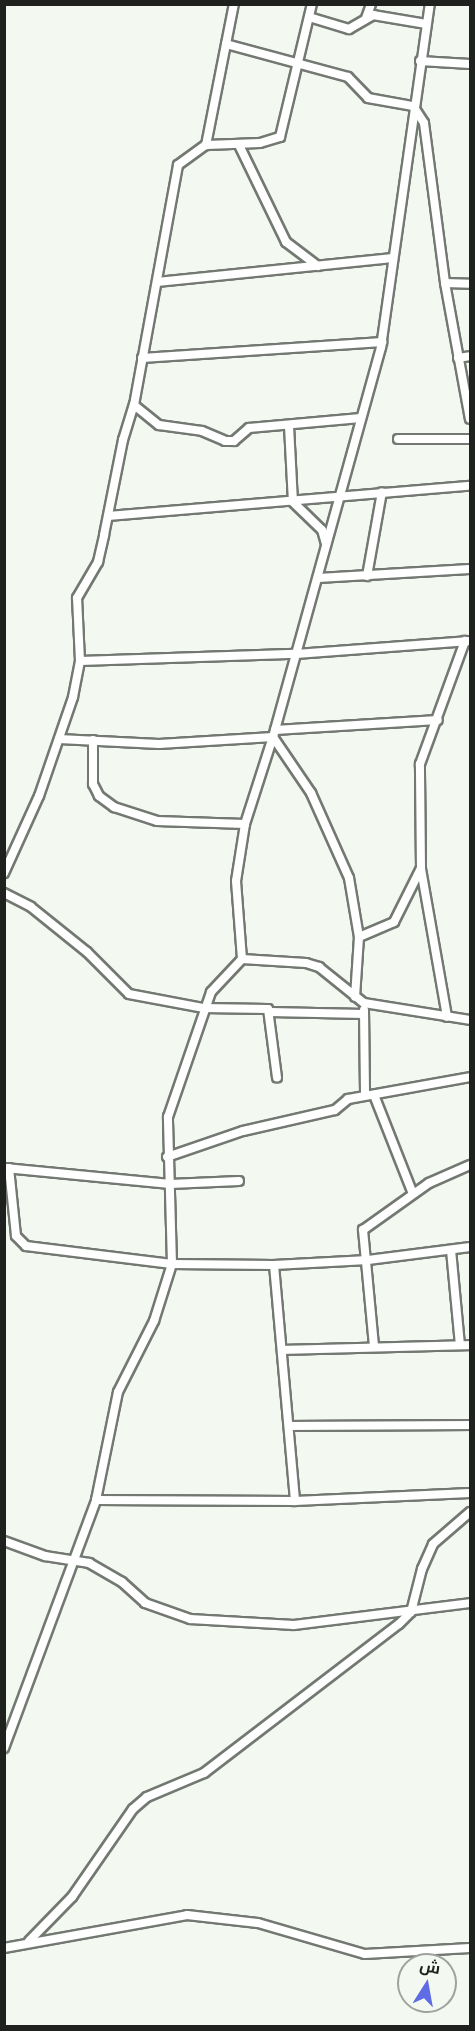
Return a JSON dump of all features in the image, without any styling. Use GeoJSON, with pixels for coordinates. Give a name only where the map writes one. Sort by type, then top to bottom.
{"type":"FeatureCollection","features":[{"type":"Feature","properties":{"kind":"street"},"geometry":{"type":"LineString","coordinates":[[206,145],[234,4]]}},
{"type":"Feature","properties":{"kind":"street"},"geometry":{"type":"LineString","coordinates":[[4,873],[39,796],[59,739],[80,661],[77,598],[98,562],[109,516],[123,440],[134,405],[178,165],[206,145],[239,145],[280,137],[312,4]]}},
{"type":"Feature","properties":{"kind":"street"},"geometry":{"type":"LineString","coordinates":[[366,18],[371,4]]}},
{"type":"Feature","properties":{"kind":"street"},"geometry":{"type":"LineString","coordinates":[[4,1748],[96,1500],[118,1392],[154,1321],[172,1264],[167,1157],[168,1117],[203,1008],[211,992],[242,958],[236,881],[245,824],[274,734],[382,342],[429,4]]}},
{"type":"Feature","properties":{"kind":"street"},"geometry":{"type":"LineString","coordinates":[[309,17],[349,29],[366,18],[387,16],[426,24]]}},
{"type":"Feature","properties":{"kind":"street"},"geometry":{"type":"LineString","coordinates":[[226,44],[348,77],[368,98],[413,106]]}},
{"type":"Feature","properties":{"kind":"street"},"geometry":{"type":"LineString","coordinates":[[420,61],[471,64]]}},
{"type":"Feature","properties":{"kind":"street"},"geometry":{"type":"LineString","coordinates":[[413,106],[428,136],[445,283],[471,419]]}},
{"type":"Feature","properties":{"kind":"street"},"geometry":{"type":"LineString","coordinates":[[239,145],[286,242],[318,266]]}},
{"type":"Feature","properties":{"kind":"street"},"geometry":{"type":"LineString","coordinates":[[157,282],[393,258]]}},
{"type":"Feature","properties":{"kind":"street"},"geometry":{"type":"LineString","coordinates":[[445,283],[471,284]]}},
{"type":"Feature","properties":{"kind":"street"},"geometry":{"type":"LineString","coordinates":[[142,358],[382,342]]}},
{"type":"Feature","properties":{"kind":"street"},"geometry":{"type":"LineString","coordinates":[[458,357],[471,356]]}},
{"type":"Feature","properties":{"kind":"street"},"geometry":{"type":"LineString","coordinates":[[134,405],[159,425],[202,431],[225,441],[234,441],[249,429],[361,418]]}},
{"type":"Feature","properties":{"kind":"street"},"geometry":{"type":"LineString","coordinates":[[289,426],[293,502],[322,530],[327,545]]}},
{"type":"Feature","properties":{"kind":"street"},"geometry":{"type":"LineString","coordinates":[[398,439],[471,438]]}},
{"type":"Feature","properties":{"kind":"street"},"geometry":{"type":"LineString","coordinates":[[109,516],[471,486]]}},
{"type":"Feature","properties":{"kind":"street"},"geometry":{"type":"LineString","coordinates":[[367,576],[382,492]]}},
{"type":"Feature","properties":{"kind":"street"},"geometry":{"type":"LineString","coordinates":[[318,579],[471,569]]}},
{"type":"Feature","properties":{"kind":"street"},"geometry":{"type":"LineString","coordinates":[[80,661],[296,654],[468,641],[420,764],[421,868],[447,1017]]}},
{"type":"Feature","properties":{"kind":"street"},"geometry":{"type":"LineString","coordinates":[[59,739],[159,744],[438,720]]}},
{"type":"Feature","properties":{"kind":"street"},"geometry":{"type":"LineString","coordinates":[[274,734],[311,793],[349,878],[359,937],[355,997]]}},
{"type":"Feature","properties":{"kind":"street"},"geometry":{"type":"LineString","coordinates":[[93,740],[93,784],[99,796],[114,807],[157,821],[245,824]]}},
{"type":"Feature","properties":{"kind":"street"},"geometry":{"type":"LineString","coordinates":[[359,937],[394,922],[421,868]]}},
{"type":"Feature","properties":{"kind":"street"},"geometry":{"type":"LineString","coordinates":[[4,893],[31,907],[87,952],[129,994],[203,1008],[264,1006],[270,1012],[277,1077]]}},
{"type":"Feature","properties":{"kind":"street"},"geometry":{"type":"LineString","coordinates":[[242,958],[319,966],[364,1004],[471,1020]]}},
{"type":"Feature","properties":{"kind":"street"},"geometry":{"type":"LineString","coordinates":[[364,1004],[369,1095],[413,1194]]}},
{"type":"Feature","properties":{"kind":"street"},"geometry":{"type":"LineString","coordinates":[[270,1012],[363,1014]]}},
{"type":"Feature","properties":{"kind":"street"},"geometry":{"type":"LineString","coordinates":[[167,1157],[243,1131],[335,1110],[348,1099],[471,1077]]}},
{"type":"Feature","properties":{"kind":"street"},"geometry":{"type":"LineString","coordinates":[[374,1346],[368,1260],[363,1237],[366,1225],[447,1174],[471,1165]]}},
{"type":"Feature","properties":{"kind":"street"},"geometry":{"type":"LineString","coordinates":[[239,1181],[170,1184],[7,1168],[20,1244],[172,1264],[274,1265],[368,1260],[471,1247]]}},
{"type":"Feature","properties":{"kind":"street"},"geometry":{"type":"LineString","coordinates":[[451,1250],[460,1345]]}},
{"type":"Feature","properties":{"kind":"street"},"geometry":{"type":"LineString","coordinates":[[274,1265],[284,1350],[295,1501]]}},
{"type":"Feature","properties":{"kind":"street"},"geometry":{"type":"LineString","coordinates":[[284,1350],[471,1345]]}},
{"type":"Feature","properties":{"kind":"street"},"geometry":{"type":"LineString","coordinates":[[290,1426],[471,1425]]}},
{"type":"Feature","properties":{"kind":"street"},"geometry":{"type":"LineString","coordinates":[[96,1500],[295,1501],[471,1493]]}},
{"type":"Feature","properties":{"kind":"street"},"geometry":{"type":"LineString","coordinates":[[29,1941],[72,1897],[133,1809],[147,1797],[204,1773],[289,1711],[411,1612],[422,1569],[433,1544],[471,1512]]}},
{"type":"Feature","properties":{"kind":"street"},"geometry":{"type":"LineString","coordinates":[[4,1541],[72,1562],[89,1563],[122,1582],[145,1603],[190,1619],[294,1625],[471,1603]]}},
{"type":"Feature","properties":{"kind":"street"},"geometry":{"type":"LineString","coordinates":[[4,1948],[29,1941],[187,1915],[258,1923],[365,1954],[471,1948]]}}]}
